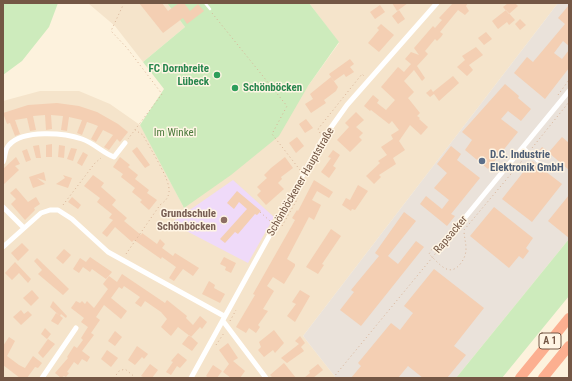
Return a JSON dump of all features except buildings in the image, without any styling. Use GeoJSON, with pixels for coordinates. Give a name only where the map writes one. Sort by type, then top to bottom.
{"type":"FeatureCollection","features":[{"type":"Feature","properties":{"kind":"highway","name":"A 1"},"geometry":{"type":"LineString","coordinates":[[520,378],[569,318]]}},
{"type":"Feature","properties":{"kind":"highway","name":"A 1"},"geometry":{"type":"LineString","coordinates":[[543,378],[569,346]]}},
{"type":"Feature","properties":{"kind":"highway"},"geometry":{"type":"LineString","coordinates":[[516,378],[531,365]]}},
{"type":"Feature","properties":{"kind":"street","name":"Schönböckener Hauptstraße"},"geometry":{"type":"LineString","coordinates":[[191,378],[322,140],[347,105],[436,3]]}},
{"type":"Feature","properties":{"kind":"street","name":"Rapsacker"},"geometry":{"type":"LineString","coordinates":[[440,248],[569,91]]}},
{"type":"Feature","properties":{"kind":"street"},"geometry":{"type":"LineString","coordinates":[[3,162],[6,150],[10,144],[39,133],[58,133],[83,139],[114,157],[125,143]]}},
{"type":"Feature","properties":{"kind":"street"},"geometry":{"type":"LineString","coordinates":[[3,207],[23,227]]}},
{"type":"Feature","properties":{"kind":"street"},"geometry":{"type":"LineString","coordinates":[[3,247],[23,227],[41,213],[50,210],[58,210],[72,219],[108,252],[223,319],[228,328],[266,378]]}},
{"type":"Feature","properties":{"kind":"street"},"geometry":{"type":"LineString","coordinates":[[42,378],[76,328]]}},
{"type":"Feature","properties":{"kind":"lane"},"geometry":{"type":"LineString","coordinates":[[205,3],[210,9]]}},
{"type":"Feature","properties":{"kind":"lane"},"geometry":{"type":"LineString","coordinates":[[523,147],[538,162],[547,166]]}},
{"type":"Feature","properties":{"kind":"path"},"geometry":{"type":"LineString","coordinates":[[124,3],[111,31],[128,48],[162,94],[125,143]]}},
{"type":"Feature","properties":{"kind":"path"},"geometry":{"type":"LineString","coordinates":[[210,9],[287,106],[272,134],[303,174]]}},
{"type":"Feature","properties":{"kind":"path"},"geometry":{"type":"LineString","coordinates":[[122,260],[160,205],[166,200],[169,192],[167,182],[143,135],[135,130]]}},
{"type":"Feature","properties":{"kind":"path"},"geometry":{"type":"LineString","coordinates":[[58,210],[95,163],[107,154]]}},
{"type":"Feature","properties":{"kind":"path"},"geometry":{"type":"LineString","coordinates":[[279,231],[298,198]]}},
{"type":"Feature","properties":{"kind":"path"},"geometry":{"type":"LineString","coordinates":[[260,212],[272,223]]}},
{"type":"Feature","properties":{"kind":"path","name":"Rapsacker"},"geometry":{"type":"LineString","coordinates":[[333,378],[440,248]]}},
{"type":"Feature","properties":{"kind":"path"},"geometry":{"type":"LineString","coordinates":[[216,346],[228,328],[236,309]]}},
{"type":"Feature","properties":{"kind":"path"},"geometry":{"type":"LineString","coordinates":[[114,378],[118,371],[125,369],[136,378]]}},
{"type":"Feature","properties":{"kind":"shaded area"},"geometry":{"type":"Polygon","coordinates":[[[167,3],[185,27],[143,62],[115,26],[89,4],[167,3]]]}},
{"type":"Feature","properties":{"kind":"shaded area"},"geometry":{"type":"Polygon","coordinates":[[[309,3],[558,3],[303,336],[336,378],[3,378],[3,101],[40,91],[79,91],[110,104],[140,125],[184,208],[308,86],[339,43],[309,3]]]}},
{"type":"Feature","properties":{"kind":"shaded area"},"geometry":{"type":"Polygon","coordinates":[[[558,3],[569,3],[569,239],[456,378],[336,378],[303,336],[558,3]]]}},
{"type":"Feature","properties":{"kind":"shaded area","name":"Grundschule Schönböcken"},"geometry":{"type":"Polygon","coordinates":[[[233,180],[274,217],[248,263],[171,223],[233,180]]]}},
{"type":"Feature","properties":{"kind":"green space"},"geometry":{"type":"Polygon","coordinates":[[[3,3],[58,3],[49,27],[22,61],[3,75],[3,3]]]}},
{"type":"Feature","properties":{"kind":"green space","name":"Schönböcken"},"geometry":{"type":"Polygon","coordinates":[[[167,3],[309,3],[339,42],[308,86],[279,136],[231,175],[184,208],[140,125],[164,89],[143,62],[185,27],[167,3]]]}},
{"type":"Feature","properties":{"kind":"green space"},"geometry":{"type":"Polygon","coordinates":[[[569,239],[569,296],[502,378],[456,378],[569,239]]]}},
{"type":"Feature","properties":{"kind":"place","name":"FC Dornbreite Lübeck"},"geometry":{"type":"Point","coordinates":[217,75]}},
{"type":"Feature","properties":{"kind":"place","name":"Schönböcken"},"geometry":{"type":"Point","coordinates":[235,88]}},
{"type":"Feature","properties":{"kind":"place","name":"D.C. Industrie Elektronik GmbH"},"geometry":{"type":"Point","coordinates":[482,161]}},
{"type":"Feature","properties":{"kind":"place","name":"Grundschule Schönböcken"},"geometry":{"type":"Point","coordinates":[224,220]}},
{"type":"Feature","properties":{"kind":"park label","name":"Im Winkel"},"geometry":{"type":"Point","coordinates":[175,133]}}]}
